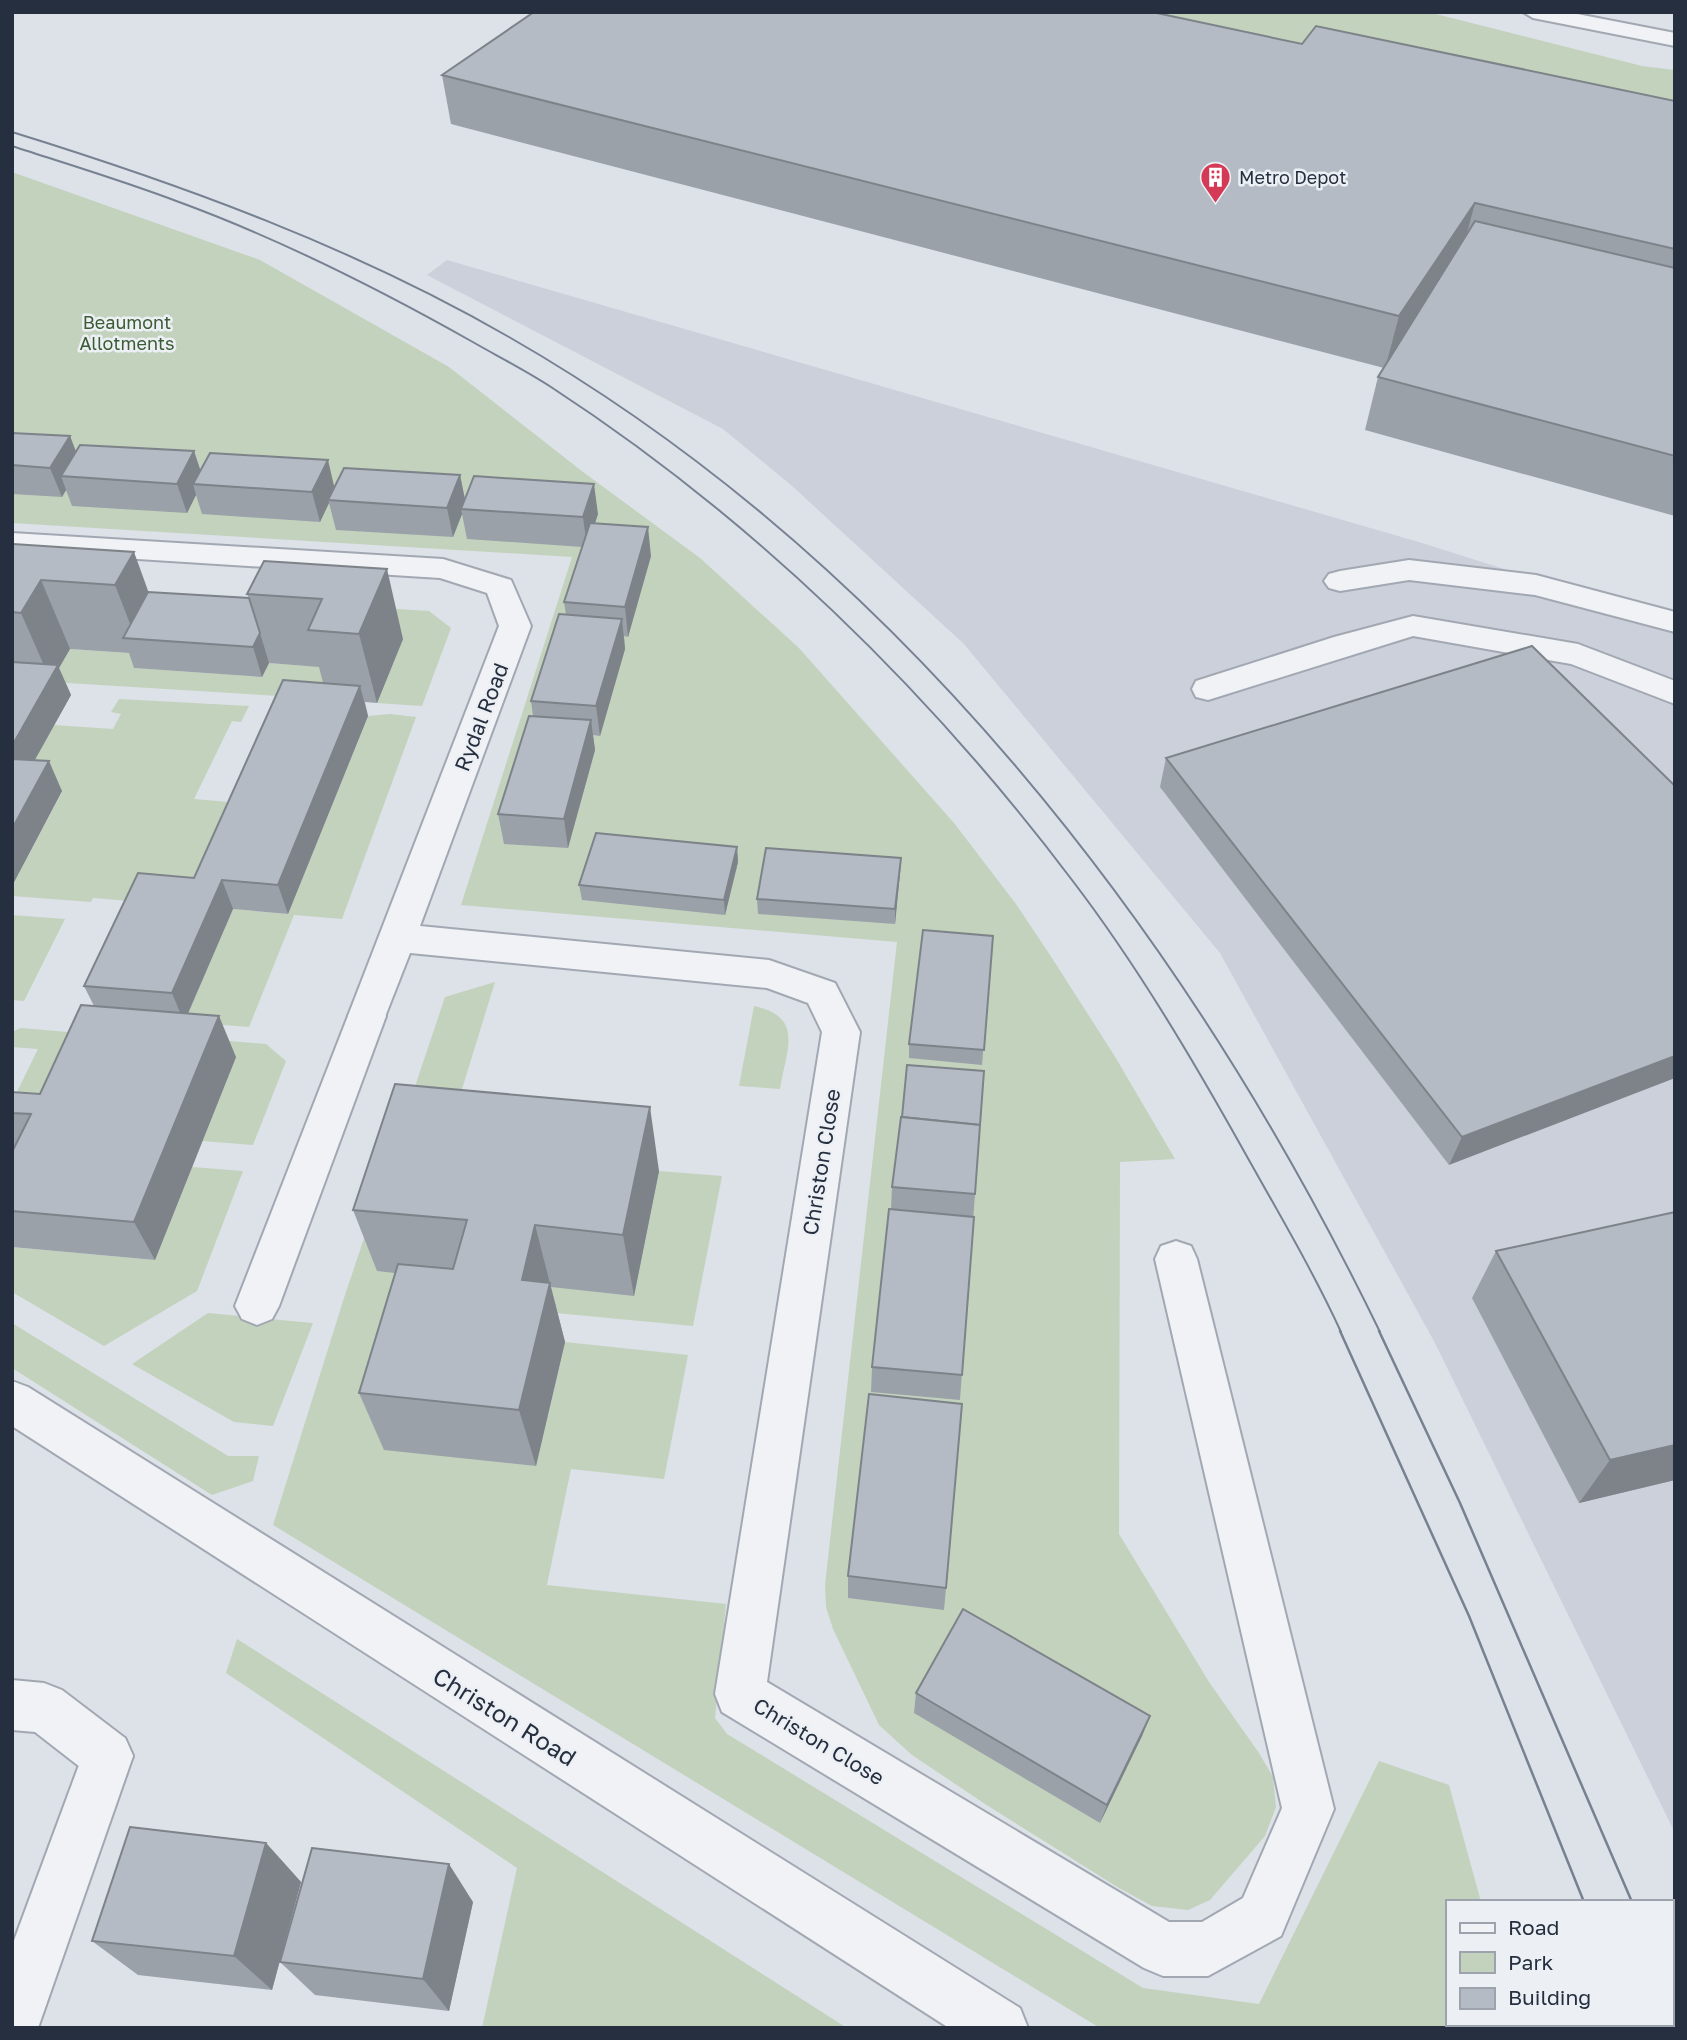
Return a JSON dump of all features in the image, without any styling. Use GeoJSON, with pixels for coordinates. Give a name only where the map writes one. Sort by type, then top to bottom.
{"type":"FeatureCollection","features":[{"type":"Feature","properties":{"kind":"street"},"geometry":{"type":"LineString","coordinates":[[1533,12],[1675,40]]}},
{"type":"Feature","properties":{"kind":"street","name":"Rydal Road"},"geometry":{"type":"LineString","coordinates":[[13,543],[443,569],[500,587],[515,626],[257,1306]]}},
{"type":"Feature","properties":{"kind":"street"},"geometry":{"type":"LineString","coordinates":[[1208,689],[1354,599],[1409,570],[1536,585],[1675,622]]}},
{"type":"Feature","properties":{"kind":"street"},"geometry":{"type":"LineString","coordinates":[[1354,599],[1413,626],[1578,655],[1675,694]]}},
{"type":"Feature","properties":{"kind":"street","name":"Christon Close"},"geometry":{"type":"LineString","coordinates":[[397,938],[769,974],[822,993],[841,1032],[740,1694],[1163,1949],[1208,1949],[1262,1917],[1308,1808],[1176,1259]]}},
{"type":"Feature","properties":{"kind":"street","name":"Christon Road"},"geometry":{"type":"LineString","coordinates":[[12,1401],[1000,2028]]}},
{"type":"Feature","properties":{"kind":"street"},"geometry":{"type":"LineString","coordinates":[[12,1705],[44,1708],[107,1756],[12,2023]]}},
{"type":"Feature","properties":{"kind":"shaded area"},"geometry":{"type":"Polygon","coordinates":[[[447,260],[1422,543],[1675,623],[1675,1833],[1435,1343],[1220,953],[964,644],[791,485],[723,429],[427,275],[447,260]]]}},
{"type":"Feature","properties":{"kind":"green space"},"geometry":{"type":"Polygon","coordinates":[[[1089,12],[1428,12],[1642,66],[1675,70],[1675,134],[1089,12]]]}},
{"type":"Feature","properties":{"kind":"green space","name":"Beaumont Allotments"},"geometry":{"type":"Polygon","coordinates":[[[12,172],[260,260],[449,367],[583,472],[700,558],[799,648],[954,823],[1016,904],[1114,1055],[1175,1159],[1120,1162],[1119,1534],[1209,1682],[1273,1777],[1276,1807],[1265,1836],[1210,1900],[1188,1910],[1152,1906],[985,1804],[912,1755],[879,1725],[833,1629],[826,1607],[825,1585],[897,942],[461,905],[572,557],[12,523],[12,172]]]}},
{"type":"Feature","properties":{"kind":"green space"},"geometry":{"type":"Polygon","coordinates":[[[365,607],[429,611],[451,628],[422,706],[377,703],[365,607]]]}},
{"type":"Feature","properties":{"kind":"green space"},"geometry":{"type":"Polygon","coordinates":[[[70,649],[142,654],[135,668],[262,677],[269,663],[341,668],[328,699],[51,682],[70,649]]]}},
{"type":"Feature","properties":{"kind":"green space"},"geometry":{"type":"Polygon","coordinates":[[[119,699],[249,706],[241,722],[232,721],[194,799],[251,804],[205,907],[93,898],[91,902],[12,896],[12,886],[62,792],[19,788],[54,725],[113,729],[121,714],[111,712],[119,699]]]}},
{"type":"Feature","properties":{"kind":"green space"},"geometry":{"type":"Polygon","coordinates":[[[390,714],[416,717],[342,919],[294,915],[249,1027],[184,1022],[233,909],[288,914],[368,716],[390,714]]]}},
{"type":"Feature","properties":{"kind":"green space"},"geometry":{"type":"Polygon","coordinates":[[[12,915],[65,919],[24,1001],[12,1000],[12,915]]]}},
{"type":"Feature","properties":{"kind":"green space"},"geometry":{"type":"Polygon","coordinates":[[[495,982],[443,1151],[485,1281],[536,1466],[565,1342],[688,1355],[664,1479],[571,1469],[547,1585],[726,1604],[715,1718],[727,1734],[1143,1988],[1259,2004],[1379,1761],[1449,1785],[1480,1900],[1446,1900],[1446,2026],[1515,2028],[1100,2028],[273,1525],[343,1301],[445,997],[495,982]]]}},
{"type":"Feature","properties":{"kind":"green space"},"geometry":{"type":"Polygon","coordinates":[[[754,1006],[770,1011],[780,1018],[786,1027],[788,1048],[780,1089],[739,1086],[754,1006]]]}},
{"type":"Feature","properties":{"kind":"green space"},"geometry":{"type":"Polygon","coordinates":[[[21,1028],[92,1034],[46,1132],[12,1102],[38,1049],[12,1047],[12,1032],[21,1028]]]}},
{"type":"Feature","properties":{"kind":"green space"},"geometry":{"type":"Polygon","coordinates":[[[110,1031],[266,1044],[286,1061],[253,1145],[202,1141],[235,1057],[110,1031]]]}},
{"type":"Feature","properties":{"kind":"green space"},"geometry":{"type":"Polygon","coordinates":[[[192,1167],[243,1171],[197,1291],[104,1346],[12,1292],[12,1247],[155,1260],[192,1167]]]}},
{"type":"Feature","properties":{"kind":"green space"},"geometry":{"type":"Polygon","coordinates":[[[659,1171],[722,1176],[693,1326],[545,1312],[550,1287],[659,1171]]]}},
{"type":"Feature","properties":{"kind":"green space"},"geometry":{"type":"Polygon","coordinates":[[[208,1313],[313,1323],[273,1426],[234,1422],[132,1364],[208,1313]]]}},
{"type":"Feature","properties":{"kind":"green space"},"geometry":{"type":"Polygon","coordinates":[[[12,1323],[228,1456],[259,1456],[253,1481],[212,1495],[12,1368],[12,1323]]]}},
{"type":"Feature","properties":{"kind":"green space"},"geometry":{"type":"Polygon","coordinates":[[[237,1639],[847,2028],[482,2028],[517,1868],[226,1673],[237,1639]]]}},
{"type":"Feature","properties":{"kind":"building","name":"Metro Depot"},"geometry":{"type":"Polygon","coordinates":[[[534,12],[1152,12],[1302,44],[1316,26],[1675,101],[1675,249],[1475,203],[1399,316],[442,75],[534,12]]]}},
{"type":"Feature","properties":{"kind":"building"},"geometry":{"type":"Polygon","coordinates":[[[1475,221],[1675,268],[1675,456],[1378,377],[1475,221]]]}},
{"type":"Feature","properties":{"kind":"building"},"geometry":{"type":"Polygon","coordinates":[[[12,433],[70,436],[50,468],[12,465],[12,433]]]}},
{"type":"Feature","properties":{"kind":"building"},"geometry":{"type":"Polygon","coordinates":[[[80,445],[194,451],[177,484],[61,476],[80,445]]]}},
{"type":"Feature","properties":{"kind":"building"},"geometry":{"type":"Polygon","coordinates":[[[210,453],[328,460],[312,492],[193,484],[210,453]]]}},
{"type":"Feature","properties":{"kind":"building"},"geometry":{"type":"Polygon","coordinates":[[[344,468],[460,475],[447,508],[328,500],[344,468]]]}},
{"type":"Feature","properties":{"kind":"building"},"geometry":{"type":"Polygon","coordinates":[[[474,476],[594,484],[583,517],[461,509],[474,476]]]}},
{"type":"Feature","properties":{"kind":"building"},"geometry":{"type":"Polygon","coordinates":[[[590,523],[648,527],[625,607],[564,602],[590,523]]]}},
{"type":"Feature","properties":{"kind":"building"},"geometry":{"type":"Polygon","coordinates":[[[13,544],[134,552],[115,585],[41,580],[21,613],[12,612],[13,544]]]}},
{"type":"Feature","properties":{"kind":"building"},"geometry":{"type":"Polygon","coordinates":[[[264,561],[387,569],[359,634],[308,630],[322,599],[247,594],[264,561]]]}},
{"type":"Feature","properties":{"kind":"building"},"geometry":{"type":"Polygon","coordinates":[[[148,592],[249,598],[260,633],[253,647],[123,638],[148,592]]]}},
{"type":"Feature","properties":{"kind":"building"},"geometry":{"type":"Polygon","coordinates":[[[559,614],[622,619],[596,706],[531,701],[559,614]]]}},
{"type":"Feature","properties":{"kind":"building"},"geometry":{"type":"Polygon","coordinates":[[[1532,646],[1675,786],[1675,1056],[1462,1137],[1166,758],[1532,646]]]}},
{"type":"Feature","properties":{"kind":"building"},"geometry":{"type":"Polygon","coordinates":[[[12,662],[58,665],[12,746],[12,662]]]}},
{"type":"Feature","properties":{"kind":"building"},"geometry":{"type":"Polygon","coordinates":[[[283,680],[360,686],[278,885],[222,880],[172,993],[84,986],[138,873],[194,878],[283,680]]]}},
{"type":"Feature","properties":{"kind":"building"},"geometry":{"type":"Polygon","coordinates":[[[529,716],[591,720],[564,819],[498,814],[529,716]]]}},
{"type":"Feature","properties":{"kind":"building"},"geometry":{"type":"Polygon","coordinates":[[[12,759],[49,761],[12,829],[12,759]]]}},
{"type":"Feature","properties":{"kind":"building"},"geometry":{"type":"Polygon","coordinates":[[[596,833],[737,847],[724,900],[579,885],[596,833]]]}},
{"type":"Feature","properties":{"kind":"building"},"geometry":{"type":"Polygon","coordinates":[[[766,848],[901,858],[895,909],[757,899],[766,848]]]}},
{"type":"Feature","properties":{"kind":"building"},"geometry":{"type":"Polygon","coordinates":[[[923,930],[993,936],[984,1050],[909,1044],[923,930]]]}},
{"type":"Feature","properties":{"kind":"building"},"geometry":{"type":"Polygon","coordinates":[[[81,1005],[219,1016],[134,1222],[12,1211],[12,1152],[31,1114],[12,1113],[12,1092],[40,1094],[81,1005]]]}},
{"type":"Feature","properties":{"kind":"building"},"geometry":{"type":"Polygon","coordinates":[[[907,1065],[984,1071],[980,1125],[902,1117],[907,1065]]]}},
{"type":"Feature","properties":{"kind":"building"},"geometry":{"type":"Polygon","coordinates":[[[395,1084],[650,1107],[623,1235],[535,1225],[522,1280],[550,1283],[519,1410],[359,1393],[398,1264],[453,1269],[467,1220],[353,1210],[395,1084]]]}},
{"type":"Feature","properties":{"kind":"building"},"geometry":{"type":"Polygon","coordinates":[[[901,1117],[980,1125],[975,1194],[892,1187],[901,1117]]]}},
{"type":"Feature","properties":{"kind":"building"},"geometry":{"type":"Polygon","coordinates":[[[889,1209],[974,1217],[962,1375],[872,1367],[889,1209]]]}},
{"type":"Feature","properties":{"kind":"building"},"geometry":{"type":"Polygon","coordinates":[[[1675,1212],[1675,1445],[1610,1460],[1496,1251],[1675,1212]]]}},
{"type":"Feature","properties":{"kind":"building"},"geometry":{"type":"Polygon","coordinates":[[[869,1394],[962,1404],[946,1588],[848,1576],[869,1394]]]}},
{"type":"Feature","properties":{"kind":"building"},"geometry":{"type":"Polygon","coordinates":[[[963,1609],[1150,1716],[1107,1805],[916,1693],[963,1609]]]}},
{"type":"Feature","properties":{"kind":"building"},"geometry":{"type":"Polygon","coordinates":[[[130,1827],[266,1843],[234,1956],[92,1941],[130,1827]]]}},
{"type":"Feature","properties":{"kind":"building"},"geometry":{"type":"Polygon","coordinates":[[[312,1848],[449,1864],[423,1979],[280,1962],[312,1848]]]}},
{"type":"Feature","properties":{"kind":"tram line"},"geometry":{"type":"LineString","coordinates":[[12,132],[203,196],[390,274],[450,305],[509,337],[650,427],[782,531],[905,645],[1018,769],[1122,901],[1217,1040],[1303,1184],[1380,1332]]}},
{"type":"Feature","properties":{"kind":"tram line"},"geometry":{"type":"LineString","coordinates":[[12,146],[217,216],[291,248],[400,302],[551,387],[697,492],[766,550],[896,674],[958,740],[1096,912],[1142,979],[1205,1083],[1295,1242],[1341,1332]]}},
{"type":"Feature","properties":{"kind":"tram line"},"geometry":{"type":"LineString","coordinates":[[1340,1331],[1469,1616],[1583,1900]]}},
{"type":"Feature","properties":{"kind":"tram line"},"geometry":{"type":"LineString","coordinates":[[1379,1331],[1460,1503],[1631,1900]]}},
{"type":"Feature","properties":{"kind":"tram line"},"geometry":{"type":"LineString","coordinates":[[1673,2003],[1675,2008]]}},
{"type":"Feature","properties":{"kind":"place","name":"Metro Depot"},"geometry":{"type":"Point","coordinates":[1216,204]}}]}
